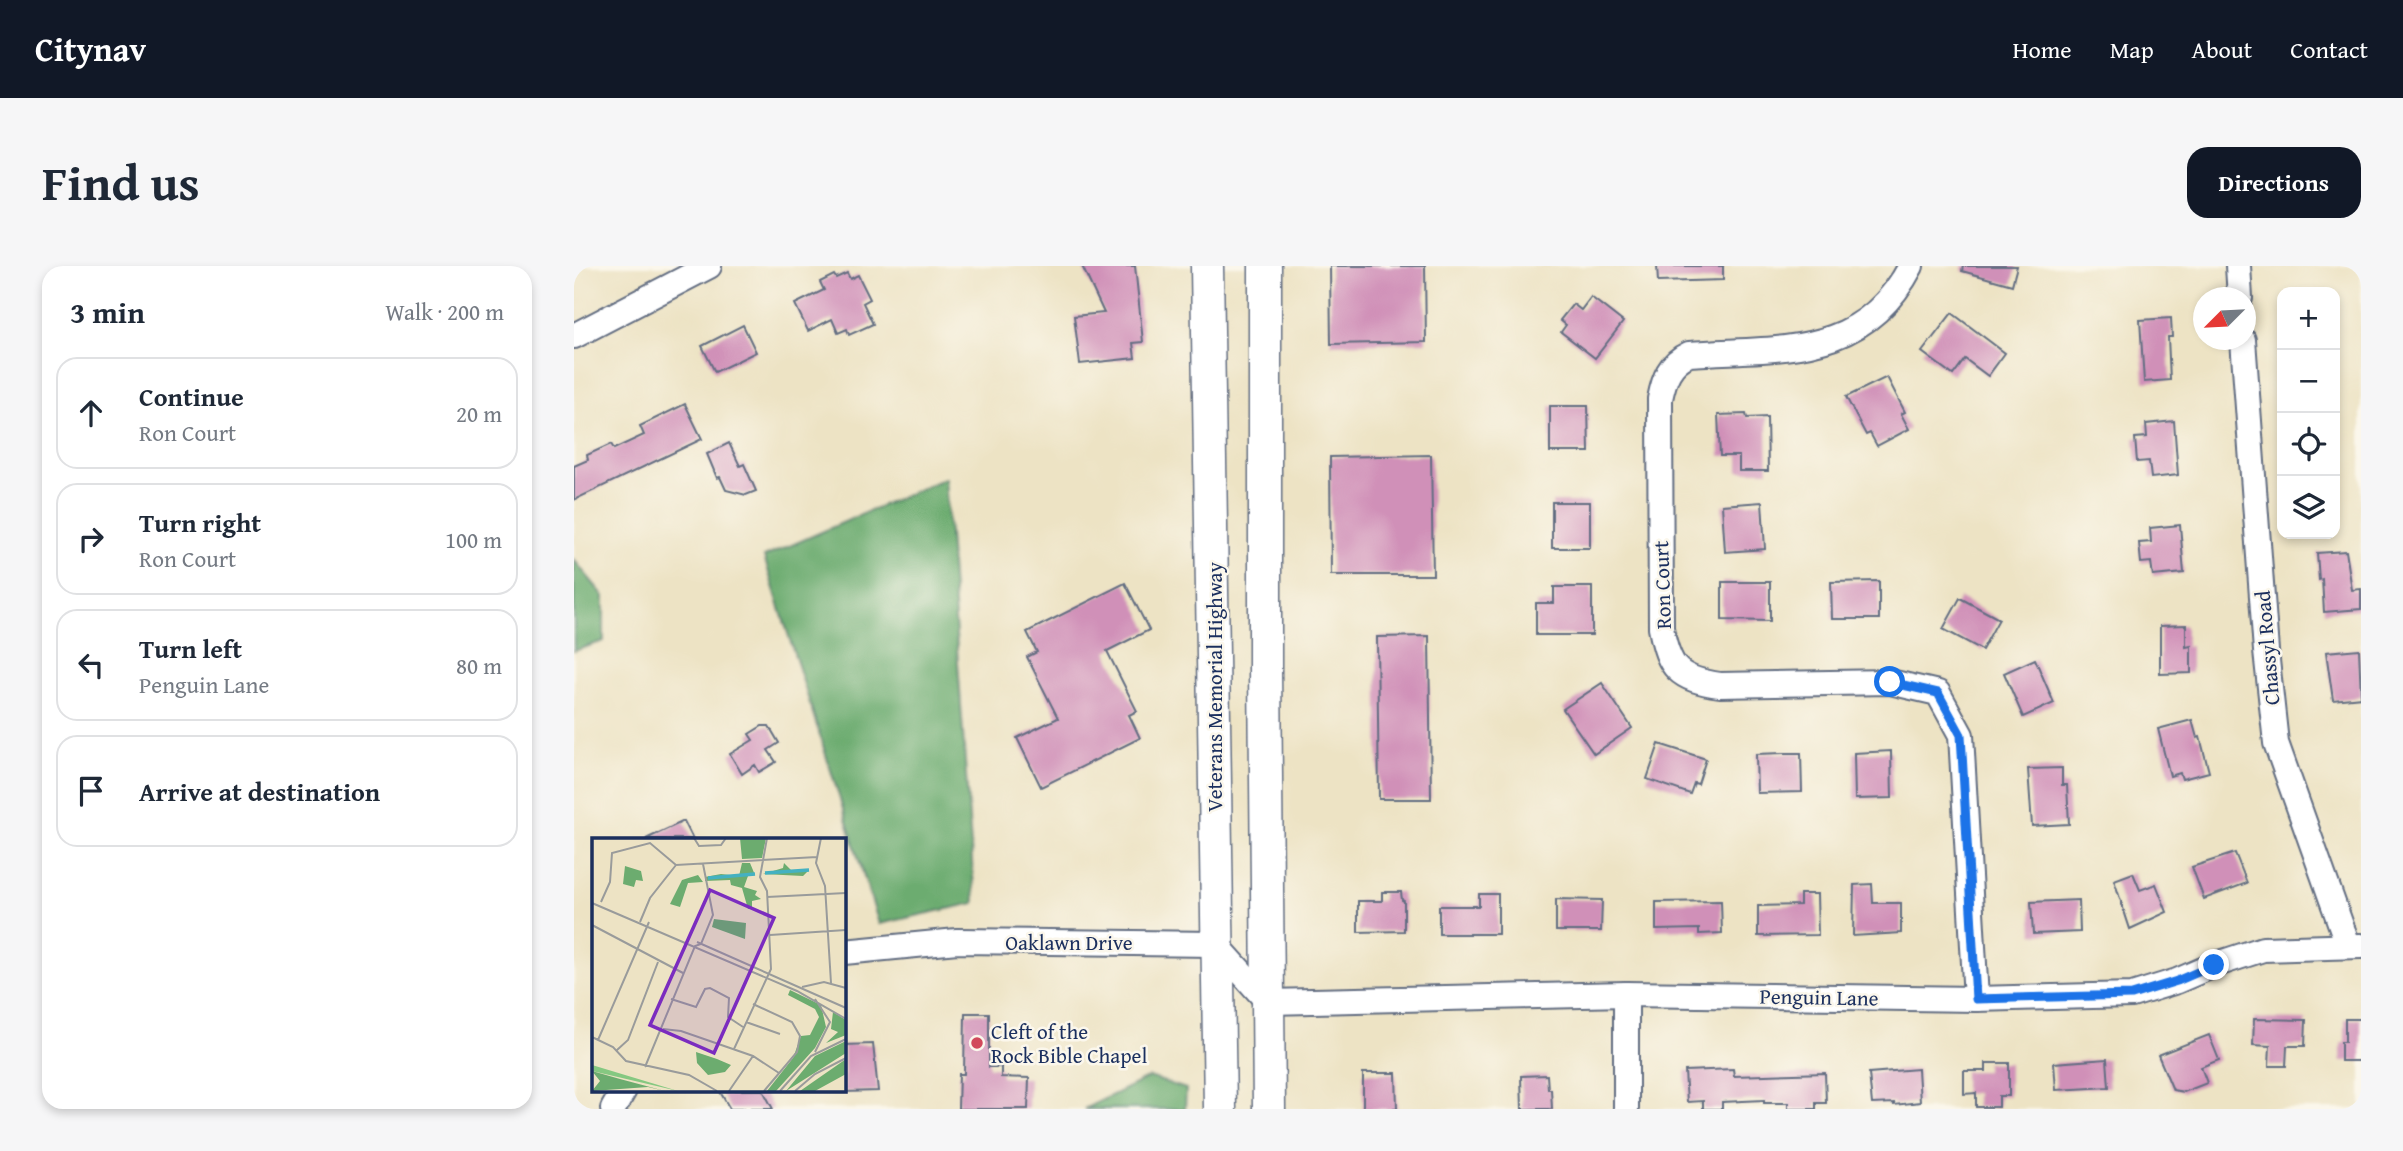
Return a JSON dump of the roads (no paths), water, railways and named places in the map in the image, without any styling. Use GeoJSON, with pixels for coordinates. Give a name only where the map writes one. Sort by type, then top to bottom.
{"type":"FeatureCollection","features":[{"type":"Feature","properties":{"kind":"main road","name":"Veterans Memorial Highway"},"geometry":{"type":"LineString","coordinates":[[1207,266],[1220,1109]]}},
{"type":"Feature","properties":{"kind":"main road"},"geometry":{"type":"LineString","coordinates":[[1265,266],[1269,1109]]}},
{"type":"Feature","properties":{"kind":"street"},"geometry":{"type":"LineString","coordinates":[[574,336],[709,266]]}},
{"type":"Feature","properties":{"kind":"street","name":"Ron Court"},"geometry":{"type":"LineString","coordinates":[[1911,266],[1898,290],[1876,313],[1850,332],[1797,348],[1689,354],[1678,358],[1669,369],[1660,399],[1661,628],[1665,649],[1675,667],[1685,677],[1699,682],[1720,685],[1890,682],[1938,693],[1961,735],[1976,999]]}},
{"type":"Feature","properties":{"kind":"street"},"geometry":{"type":"LineString","coordinates":[[2238,266],[2239,287]]}},
{"type":"Feature","properties":{"kind":"street","name":"Chassyl Road"},"geometry":{"type":"LineString","coordinates":[[2245,350],[2266,651],[2276,743],[2354,945]]}},
{"type":"Feature","properties":{"kind":"street","name":"Oaklawn Drive"},"geometry":{"type":"LineString","coordinates":[[845,952],[957,941],[1216,944]]}},
{"type":"Feature","properties":{"kind":"street"},"geometry":{"type":"LineString","coordinates":[[1216,944],[1268,1002]]}},
{"type":"Feature","properties":{"kind":"street","name":"Penguin Lane"},"geometry":{"type":"LineString","coordinates":[[1268,1002],[1626,994],[1976,999],[2132,995],[2263,949],[2354,945]]}},
{"type":"Feature","properties":{"kind":"street"},"geometry":{"type":"LineString","coordinates":[[1626,994],[1626,1109]]}},
{"type":"Feature","properties":{"kind":"street"},"geometry":{"type":"LineString","coordinates":[[612,1109],[623,1091]]}},
{"type":"Feature","properties":{"kind":"place","name":"Cleft of the Rock Bible Chapel"},"geometry":{"type":"Point","coordinates":[977,1043]}}]}
